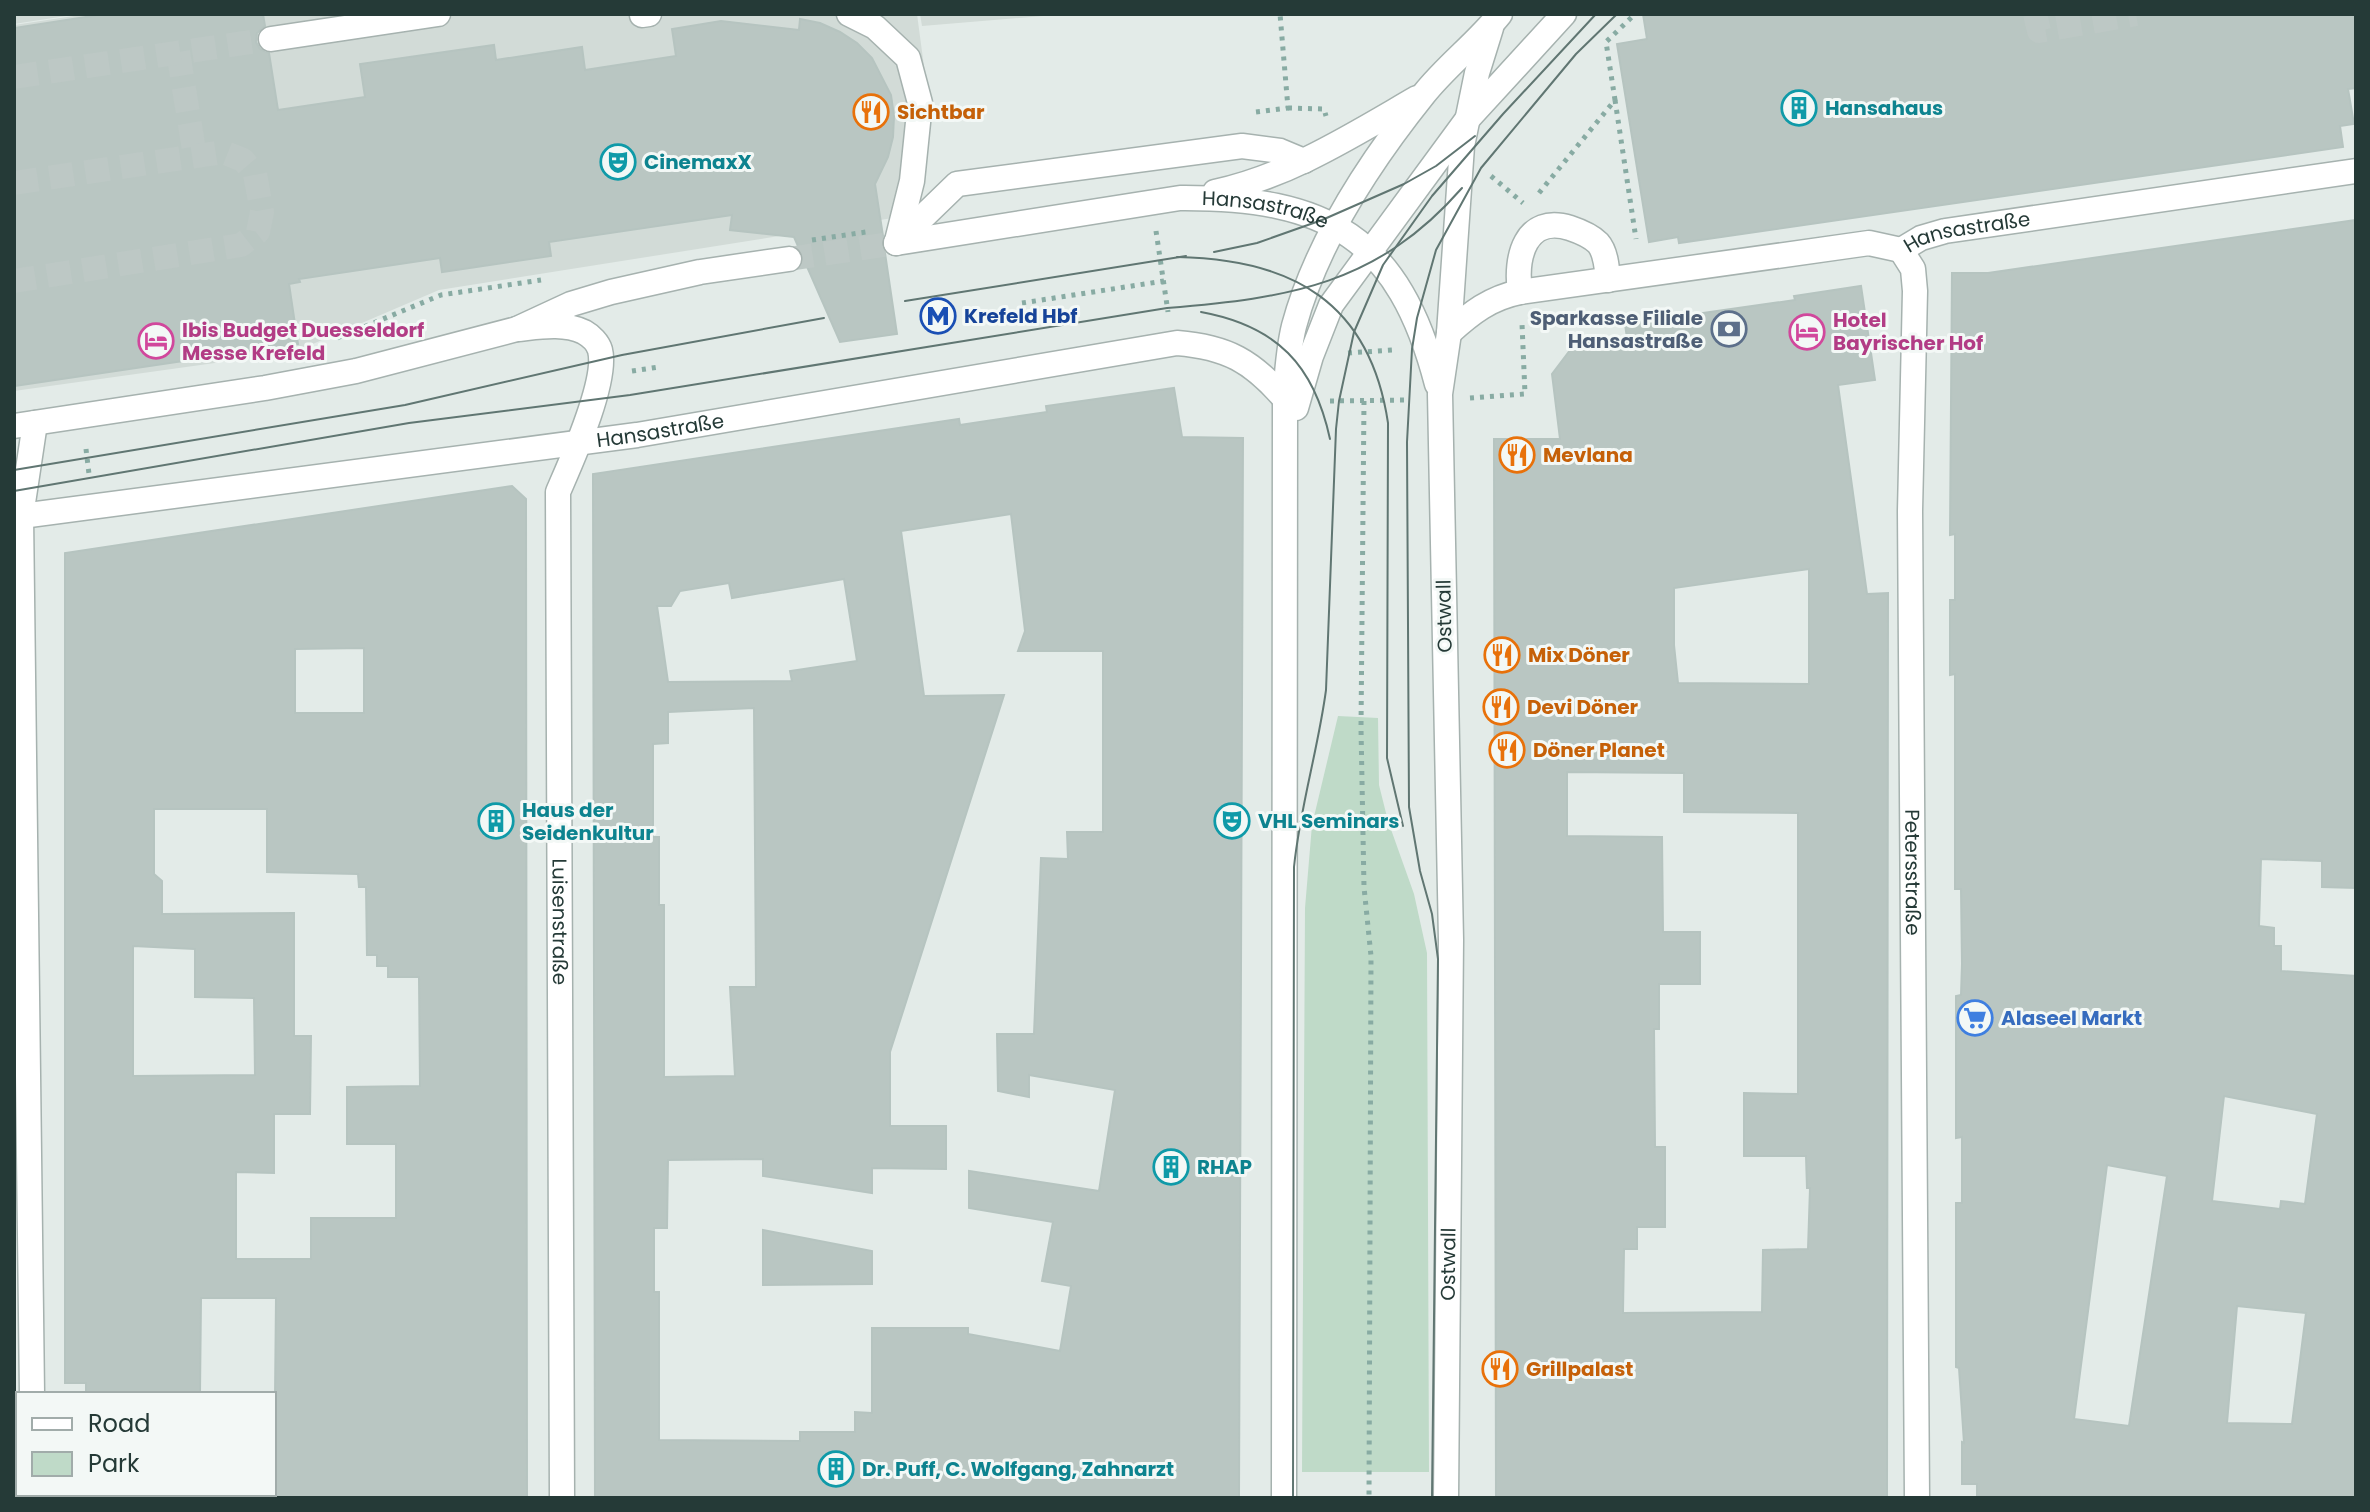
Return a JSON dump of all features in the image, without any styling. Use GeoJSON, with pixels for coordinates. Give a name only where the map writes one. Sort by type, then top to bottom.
{"type":"FeatureCollection","features":[{"type":"Feature","properties":{"kind":"street"},"geometry":{"type":"LineString","coordinates":[[271,39],[438,14]]}},
{"type":"Feature","properties":{"kind":"street"},"geometry":{"type":"LineString","coordinates":[[642,15],[649,14]]}},
{"type":"Feature","properties":{"kind":"street"},"geometry":{"type":"LineString","coordinates":[[849,14],[875,27],[908,58],[920,103],[912,181],[896,243]]}},
{"type":"Feature","properties":{"kind":"street"},"geometry":{"type":"LineString","coordinates":[[1287,457],[1298,400],[1331,305],[1466,121],[1564,14]]}},
{"type":"Feature","properties":{"kind":"street"},"geometry":{"type":"LineString","coordinates":[[1466,121],[1496,18]]}},
{"type":"Feature","properties":{"kind":"street"},"geometry":{"type":"LineString","coordinates":[[1284,1498],[1285,399],[1288,358],[1306,289],[1335,227],[1384,149],[1426,92],[1496,18]]}},
{"type":"Feature","properties":{"kind":"street"},"geometry":{"type":"LineString","coordinates":[[1180,198],[1255,181],[1304,161],[1352,137],[1426,92]]}},
{"type":"Feature","properties":{"kind":"street","name":"Ostwall"},"geometry":{"type":"LineString","coordinates":[[1446,1498],[1451,940],[1440,397],[1449,333],[1466,121]]}},
{"type":"Feature","properties":{"kind":"street"},"geometry":{"type":"LineString","coordinates":[[896,243],[957,184],[1242,146],[1280,151],[1304,161]]}},
{"type":"Feature","properties":{"kind":"street","name":"Hansastraße"},"geometry":{"type":"LineString","coordinates":[[1449,333],[1480,307],[1500,296],[1520,292],[1869,243],[1901,250],[1921,238],[1945,231],[2356,171]]}},
{"type":"Feature","properties":{"kind":"street","name":"Hansastraße"},"geometry":{"type":"LineString","coordinates":[[896,243],[1180,198],[1218,198],[1289,208],[1335,227],[1369,251],[1404,294],[1428,347],[1440,397]]}},
{"type":"Feature","properties":{"kind":"street"},"geometry":{"type":"LineString","coordinates":[[1520,292],[1518,275],[1521,251],[1538,229],[1559,225],[1579,231],[1599,244],[1606,262],[1608,280]]}},
{"type":"Feature","properties":{"kind":"street","name":"Petersstraße"},"geometry":{"type":"LineString","coordinates":[[1901,250],[1913,269],[1915,291],[1910,527],[1917,1498]]}},
{"type":"Feature","properties":{"kind":"street"},"geometry":{"type":"LineString","coordinates":[[32,1392],[18,516],[25,425],[356,371],[517,329],[571,304],[611,292],[700,272],[789,259]]}},
{"type":"Feature","properties":{"kind":"street","name":"Luisenstraße"},"geometry":{"type":"LineString","coordinates":[[517,329],[551,325],[569,327],[584,332],[599,348],[598,380],[558,492],[562,1498]]}},
{"type":"Feature","properties":{"kind":"street","name":"Hansastraße"},"geometry":{"type":"LineString","coordinates":[[18,516],[578,443],[1177,343],[1202,345],[1226,352],[1258,370],[1285,399]]}},
{"type":"Feature","properties":{"kind":"path"},"geometry":{"type":"LineString","coordinates":[[1280,14],[1288,108]]}},
{"type":"Feature","properties":{"kind":"path"},"geometry":{"type":"LineString","coordinates":[[1635,14],[1606,42],[1641,275]]}},
{"type":"Feature","properties":{"kind":"path"},"geometry":{"type":"LineString","coordinates":[[1538,195],[1615,100]]}},
{"type":"Feature","properties":{"kind":"path"},"geometry":{"type":"LineString","coordinates":[[1243,114],[1288,108],[1324,109],[1327,119]]}},
{"type":"Feature","properties":{"kind":"path"},"geometry":{"type":"LineString","coordinates":[[1158,244],[1169,316]]}},
{"type":"Feature","properties":{"kind":"path"},"geometry":{"type":"LineString","coordinates":[[1022,303],[1164,281]]}},
{"type":"Feature","properties":{"kind":"path"},"geometry":{"type":"LineString","coordinates":[[1369,1498],[1371,956],[1364,887],[1361,728],[1364,401],[1525,394],[1520,292]]}},
{"type":"Feature","properties":{"kind":"path"},"geometry":{"type":"LineString","coordinates":[[1311,356],[1428,347]]}},
{"type":"Feature","properties":{"kind":"path"},"geometry":{"type":"LineString","coordinates":[[641,370],[659,367]]}},
{"type":"Feature","properties":{"kind":"path"},"geometry":{"type":"LineString","coordinates":[[81,416],[94,506]]}},
{"type":"Feature","properties":{"kind":"shaded area"},"geometry":{"type":"Polygon","coordinates":[[[14,14],[79,14],[14,24],[14,14]]]}},
{"type":"Feature","properties":{"kind":"shaded area"},"geometry":{"type":"Polygon","coordinates":[[[87,14],[917,14],[929,104],[918,214],[439,290],[294,352],[14,391],[14,25],[87,14]]]}},
{"type":"Feature","properties":{"kind":"shaded area"},"geometry":{"type":"Polygon","coordinates":[[[920,14],[1067,14],[922,26],[920,14]]]}},
{"type":"Feature","properties":{"kind":"green space"},"geometry":{"type":"Polygon","coordinates":[[[1338,716],[1378,718],[1379,785],[1388,821],[1414,894],[1427,953],[1429,1472],[1302,1472],[1305,908],[1312,825],[1338,716]]]}},
{"type":"Feature","properties":{"kind":"building"},"geometry":{"type":"Polygon","coordinates":[[[105,14],[263,14],[265,26],[257,33],[256,42],[260,49],[269,53],[278,110],[365,97],[360,64],[494,45],[496,60],[582,47],[585,70],[676,56],[672,29],[721,21],[799,30],[800,19],[820,23],[857,43],[872,58],[891,95],[893,137],[888,157],[875,184],[883,236],[881,245],[885,253],[897,334],[840,342],[794,237],[730,230],[732,215],[549,242],[551,256],[442,272],[440,258],[299,279],[300,282],[289,284],[298,344],[14,386],[14,28],[105,14]]]}},
{"type":"Feature","properties":{"kind":"building"},"geometry":{"type":"Polygon","coordinates":[[[1643,14],[2356,14],[2356,88],[2348,89],[2354,124],[2340,126],[2343,147],[1679,243],[1678,237],[1649,242],[1617,44],[1647,39],[1643,14]]]}},
{"type":"Feature","properties":{"kind":"building"},"geometry":{"type":"Polygon","coordinates":[[[2356,220],[2356,888],[2322,887],[2322,861],[2261,859],[2259,926],[2274,928],[2274,946],[2281,946],[2281,971],[2356,976],[2356,1498],[1977,1496],[1977,1484],[1962,1484],[1964,1443],[1959,1368],[1956,1367],[1956,1203],[1962,1203],[1962,1137],[1956,1138],[1956,996],[1961,995],[1961,889],[1955,889],[1955,674],[1950,675],[1950,600],[1955,600],[1955,534],[1950,535],[1952,273],[1988,273],[2356,220]],[[2224,1096],[2212,1201],[2280,1209],[2281,1201],[2305,1204],[2317,1114],[2224,1096]],[[2107,1165],[2074,1419],[2129,1426],[2167,1176],[2107,1165]],[[2237,1306],[2227,1423],[2292,1424],[2306,1313],[2237,1306]]]}},
{"type":"Feature","properties":{"kind":"building"},"geometry":{"type":"Polygon","coordinates":[[[1861,286],[1875,380],[1838,385],[1867,594],[1888,593],[1887,1498],[1496,1498],[1494,439],[1560,439],[1552,374],[1574,345],[1627,338],[1625,324],[1795,300],[1794,296],[1861,286]],[[1809,569],[1674,588],[1678,683],[1809,684],[1809,569]],[[1567,772],[1567,836],[1662,837],[1663,932],[1700,932],[1700,984],[1659,984],[1659,1029],[1654,1029],[1655,1147],[1665,1147],[1665,1227],[1637,1227],[1637,1249],[1624,1249],[1623,1313],[1762,1312],[1763,1250],[1808,1249],[1810,1188],[1807,1188],[1806,1156],[1744,1156],[1744,1093],[1798,1094],[1798,813],[1684,812],[1684,773],[1567,772]]]}},
{"type":"Feature","properties":{"kind":"building"},"geometry":{"type":"Polygon","coordinates":[[[1174,388],[1182,437],[1243,438],[1239,1498],[595,1498],[593,474],[959,419],[960,425],[1047,412],[1046,406],[1174,388]],[[1011,514],[901,531],[924,696],[1004,695],[890,1052],[890,1126],[946,1126],[946,1169],[872,1168],[872,1193],[763,1176],[763,1159],[668,1160],[667,1228],[654,1228],[654,1292],[659,1292],[659,1440],[800,1441],[800,1432],[855,1432],[855,1412],[872,1413],[872,1328],[968,1328],[968,1334],[1060,1351],[1071,1286],[1042,1281],[1053,1222],[969,1208],[969,1171],[1099,1191],[1115,1090],[1029,1075],[1029,1097],[998,1091],[997,1034],[1034,1034],[1041,858],[1068,859],[1067,832],[1103,832],[1103,651],[1018,651],[1025,631],[1011,514]],[[844,579],[732,598],[729,583],[680,591],[671,606],[657,606],[668,682],[792,681],[790,671],[857,661],[844,579]],[[754,708],[668,712],[668,743],[653,744],[653,837],[659,837],[659,905],[664,905],[664,1077],[735,1076],[730,987],[756,987],[754,708]]]}},
{"type":"Feature","properties":{"kind":"building"},"geometry":{"type":"Polygon","coordinates":[[[512,486],[526,499],[527,1498],[274,1498],[276,1298],[201,1298],[200,1392],[86,1392],[86,1383],[65,1383],[65,553],[512,486]],[[364,648],[295,649],[295,713],[364,713],[364,648]],[[154,809],[154,874],[162,881],[162,914],[294,913],[294,1036],[311,1036],[310,1114],[274,1114],[274,1173],[236,1172],[236,1259],[311,1259],[311,1218],[396,1218],[396,1144],[347,1144],[347,1087],[420,1086],[419,977],[388,977],[388,966],[377,966],[377,955],[367,955],[366,887],[359,887],[358,874],[267,872],[267,809],[154,809]],[[133,946],[133,1076],[255,1075],[254,998],[195,997],[195,949],[133,946]]]}},
{"type":"Feature","properties":{"kind":"building"},"geometry":{"type":"Polygon","coordinates":[[[763,1230],[872,1251],[872,1284],[763,1285],[763,1230]]]}},
{"type":"Feature","properties":{"kind":"tunnel"},"geometry":{"type":"LineString","coordinates":[[2035,14],[2039,31],[2136,14]]}},
{"type":"Feature","properties":{"kind":"tunnel"},"geometry":{"type":"LineString","coordinates":[[14,77],[271,39]]}},
{"type":"Feature","properties":{"kind":"tunnel"},"geometry":{"type":"LineString","coordinates":[[178,52],[195,156]]}},
{"type":"Feature","properties":{"kind":"tunnel"},"geometry":{"type":"LineString","coordinates":[[14,183],[223,152],[243,160],[255,174],[262,212],[258,232],[241,245],[14,281]]}},
{"type":"Feature","properties":{"kind":"tunnel"},"geometry":{"type":"LineString","coordinates":[[789,259],[896,243]]}},
{"type":"Feature","properties":{"kind":"tram line"},"geometry":{"type":"LineString","coordinates":[[1293,1498],[1294,867],[1326,690],[1339,401],[1354,332],[1383,265],[1432,196],[1596,14]]}},
{"type":"Feature","properties":{"kind":"tram line"},"geometry":{"type":"LineString","coordinates":[[1432,1498],[1438,959],[1432,914],[1420,871],[1409,807],[1407,442],[1412,349],[1417,318],[1436,250],[1481,168],[1576,54],[1617,14]]}},
{"type":"Feature","properties":{"kind":"tram line"},"geometry":{"type":"LineString","coordinates":[[1214,252],[1257,243],[1322,220],[1404,184],[1436,166],[1475,136]]}},
{"type":"Feature","properties":{"kind":"tram line"},"geometry":{"type":"LineString","coordinates":[[14,491],[409,423],[630,395],[1167,308],[1253,299],[1292,291],[1328,281],[1363,266],[1397,246],[1430,221],[1462,188]]}},
{"type":"Feature","properties":{"kind":"tram line"},"geometry":{"type":"LineString","coordinates":[[905,301],[1186,256]]}},
{"type":"Feature","properties":{"kind":"tram line"},"geometry":{"type":"LineString","coordinates":[[1177,257],[1256,267],[1290,278],[1319,295],[1344,318],[1364,346],[1378,381],[1388,423],[1387,758],[1403,826]]}},
{"type":"Feature","properties":{"kind":"tram line"},"geometry":{"type":"LineString","coordinates":[[1201,312],[1251,327],[1288,353],[1314,390],[1330,439]]}},
{"type":"Feature","properties":{"kind":"tram line"},"geometry":{"type":"LineString","coordinates":[[14,470],[405,405],[622,355],[824,318]]}},
{"type":"Feature","properties":{"kind":"place","name":"Hansahaus"},"geometry":{"type":"Point","coordinates":[1799,108]}},
{"type":"Feature","properties":{"kind":"place","name":"Sichtbar"},"geometry":{"type":"Point","coordinates":[871,112]}},
{"type":"Feature","properties":{"kind":"place","name":"CinemaxX"},"geometry":{"type":"Point","coordinates":[618,162]}},
{"type":"Feature","properties":{"kind":"place","name":"Krefeld Hbf"},"geometry":{"type":"Point","coordinates":[938,316]}},
{"type":"Feature","properties":{"kind":"place","name":"Sparkasse Filiale Hansastraße"},"geometry":{"type":"Point","coordinates":[1729,329]}},
{"type":"Feature","properties":{"kind":"place","name":"Hotel Bayrischer Hof"},"geometry":{"type":"Point","coordinates":[1807,332]}},
{"type":"Feature","properties":{"kind":"place","name":"Ibis Budget Duesseldorf Messe Krefeld"},"geometry":{"type":"Point","coordinates":[156,341]}},
{"type":"Feature","properties":{"kind":"place","name":"Mevlana"},"geometry":{"type":"Point","coordinates":[1517,455]}},
{"type":"Feature","properties":{"kind":"place","name":"Mix Döner"},"geometry":{"type":"Point","coordinates":[1502,655]}},
{"type":"Feature","properties":{"kind":"place","name":"Devi Döner"},"geometry":{"type":"Point","coordinates":[1501,707]}},
{"type":"Feature","properties":{"kind":"place","name":"Döner Planet"},"geometry":{"type":"Point","coordinates":[1507,750]}},
{"type":"Feature","properties":{"kind":"place","name":"Haus der Seidenkultur"},"geometry":{"type":"Point","coordinates":[496,821]}},
{"type":"Feature","properties":{"kind":"place","name":"VHL Seminars"},"geometry":{"type":"Point","coordinates":[1232,821]}},
{"type":"Feature","properties":{"kind":"place","name":"Alaseel Markt"},"geometry":{"type":"Point","coordinates":[1975,1018]}},
{"type":"Feature","properties":{"kind":"place","name":"RHAP"},"geometry":{"type":"Point","coordinates":[1171,1167]}},
{"type":"Feature","properties":{"kind":"place","name":"Grillpalast"},"geometry":{"type":"Point","coordinates":[1500,1369]}},
{"type":"Feature","properties":{"kind":"place","name":"Dr. Puff, C. Wolfgang, Zahnarzt"},"geometry":{"type":"Point","coordinates":[836,1469]}}]}
